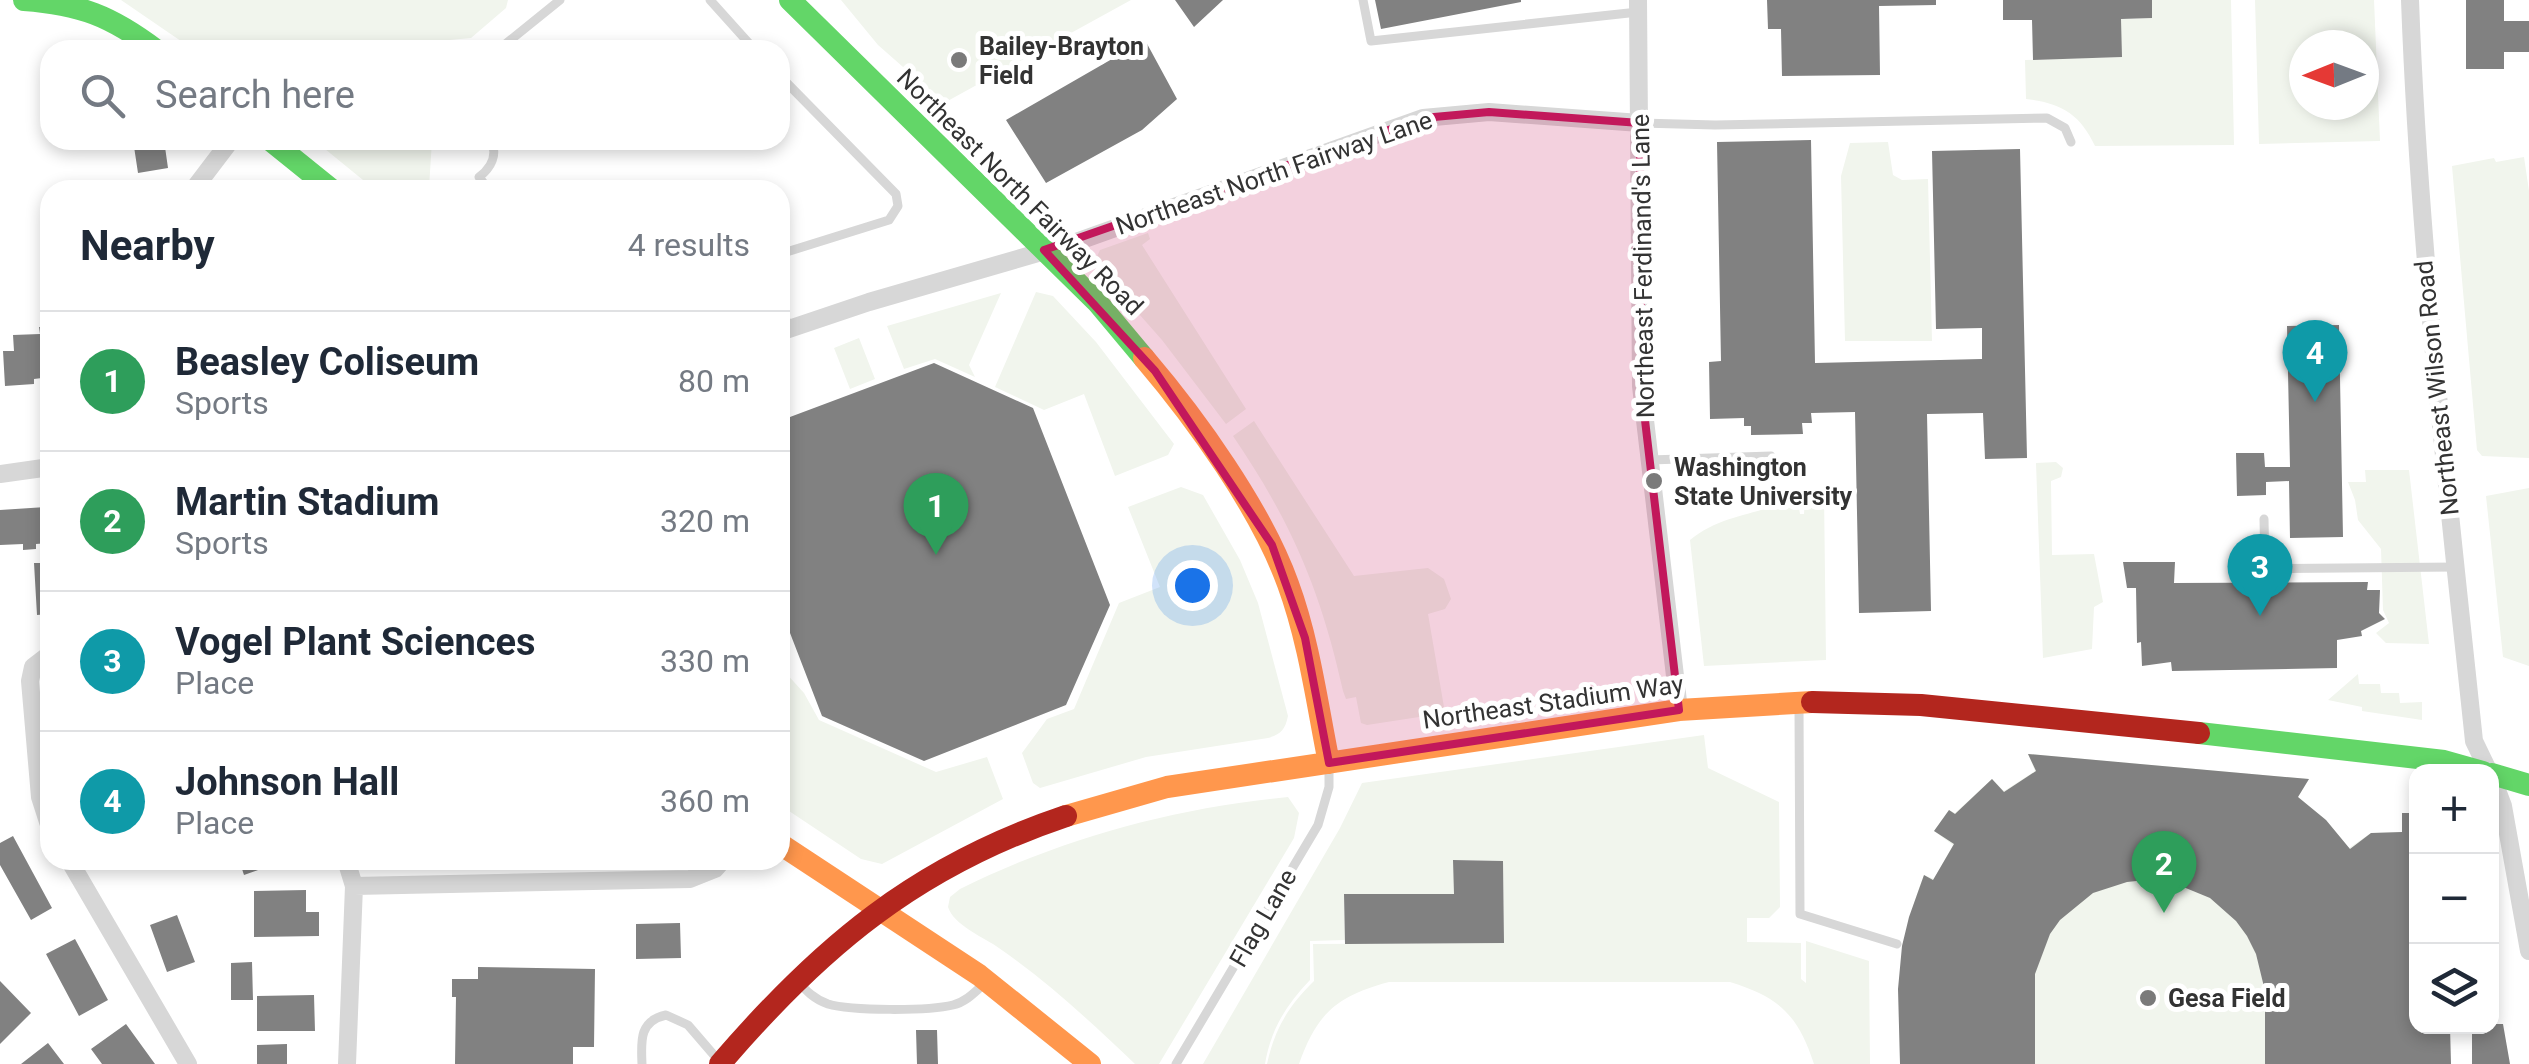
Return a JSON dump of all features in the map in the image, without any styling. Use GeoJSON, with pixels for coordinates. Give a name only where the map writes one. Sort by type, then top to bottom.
{"type":"FeatureCollection","features":[{"type":"Feature","properties":{"kind":"main road"},"geometry":{"type":"LineString","coordinates":[[24,0],[76,4],[125,26],[143,40]]}},
{"type":"Feature","properties":{"kind":"main road","name":"Northeast North Fairway Road"},"geometry":{"type":"LineString","coordinates":[[790,0],[1098,303],[1155,372],[1232,478],[1272,546],[1288,583],[1305,638],[1329,764]]}},
{"type":"Feature","properties":{"kind":"main road"},"geometry":{"type":"LineString","coordinates":[[282,150],[320,180]]}},
{"type":"Feature","properties":{"kind":"main road","name":"Northeast Stadium Way"},"geometry":{"type":"LineString","coordinates":[[720,1064],[795,978],[841,936],[920,880],[972,852],[1064,814],[1167,787],[1679,710],[1799,702],[1921,705],[2303,743],[2455,764]]}},
{"type":"Feature","properties":{"kind":"main road","name":"Northeast Stadium Way"},"geometry":{"type":"LineString","coordinates":[[2499,776],[2529,785]]}},
{"type":"Feature","properties":{"kind":"main road"},"geometry":{"type":"LineString","coordinates":[[790,850],[987,981],[1090,1064]]}},
{"type":"Feature","properties":{"kind":"street","name":"Northeast Wilson Road"},"geometry":{"type":"LineString","coordinates":[[2410,0],[2424,261],[2474,740],[2485,764]]}},
{"type":"Feature","properties":{"kind":"street","name":"Northeast Ferdinand's Lane"},"geometry":{"type":"LineString","coordinates":[[1638,6],[1639,336],[1679,710]]}},
{"type":"Feature","properties":{"kind":"street","name":"Northeast North Fairway Lane"},"geometry":{"type":"LineString","coordinates":[[790,328],[1044,250],[1423,118],[1489,112],[1640,123]]}},
{"type":"Feature","properties":{"kind":"street"},"geometry":{"type":"LineString","coordinates":[[200,180],[222,150]]}},
{"type":"Feature","properties":{"kind":"street"},"geometry":{"type":"LineString","coordinates":[[0,474],[40,468]]}},
{"type":"Feature","properties":{"kind":"street"},"geometry":{"type":"LineString","coordinates":[[40,661],[32,667],[30,681],[40,797]]}},
{"type":"Feature","properties":{"kind":"street","name":"Northeast Wilson Road"},"geometry":{"type":"LineString","coordinates":[[2499,797],[2529,951]]}},
{"type":"Feature","properties":{"kind":"street"},"geometry":{"type":"LineString","coordinates":[[74,870],[188,1064]]}},
{"type":"Feature","properties":{"kind":"street"},"geometry":{"type":"LineString","coordinates":[[347,1064],[354,886],[349,870]]}},
{"type":"Feature","properties":{"kind":"street"},"geometry":{"type":"LineString","coordinates":[[354,886],[690,879],[710,870]]}},
{"type":"Feature","properties":{"kind":"lane"},"geometry":{"type":"LineString","coordinates":[[510,40],[560,0]]}},
{"type":"Feature","properties":{"kind":"lane"},"geometry":{"type":"LineString","coordinates":[[710,0],[746,40]]}},
{"type":"Feature","properties":{"kind":"lane"},"geometry":{"type":"LineString","coordinates":[[1362,0],[1371,41],[1638,6]]}},
{"type":"Feature","properties":{"kind":"lane"},"geometry":{"type":"LineString","coordinates":[[790,86],[896,194],[898,206],[889,220],[790,251]]}},
{"type":"Feature","properties":{"kind":"lane","name":"Northeast North Fairway Lane"},"geometry":{"type":"LineString","coordinates":[[1640,123],[2048,118],[2065,128],[2071,142]]}},
{"type":"Feature","properties":{"kind":"lane"},"geometry":{"type":"LineString","coordinates":[[482,180],[479,177],[490,168],[493,150]]}},
{"type":"Feature","properties":{"kind":"lane"},"geometry":{"type":"LineString","coordinates":[[1650,460],[1771,456]]}},
{"type":"Feature","properties":{"kind":"lane"},"geometry":{"type":"LineString","coordinates":[[2264,518],[2264,568]]}},
{"type":"Feature","properties":{"kind":"lane"},"geometry":{"type":"LineString","coordinates":[[2236,569],[2456,567]]}},
{"type":"Feature","properties":{"kind":"lane"},"geometry":{"type":"LineString","coordinates":[[1799,702],[1800,914],[1897,944]]}},
{"type":"Feature","properties":{"kind":"lane","name":"Flag Lane"},"geometry":{"type":"LineString","coordinates":[[1176,1064],[1318,825],[1330,787],[1329,764]]}},
{"type":"Feature","properties":{"kind":"lane"},"geometry":{"type":"LineString","coordinates":[[795,978],[811,996],[829,1004],[887,1008],[954,1005],[969,998],[987,981]]}},
{"type":"Feature","properties":{"kind":"lane"},"geometry":{"type":"LineString","coordinates":[[642,1064],[644,1029],[651,1020],[666,1015],[688,1025],[720,1064]]}},
{"type":"Feature","properties":{"kind":"highlighted area"},"geometry":{"type":"Polygon","coordinates":[[[1489,112],[1640,123],[1641,386],[1679,710],[1329,763],[1305,638],[1272,545],[1155,371],[1044,250],[1423,118],[1489,112]]]}},
{"type":"Feature","properties":{"kind":"shaded area"},"geometry":{"type":"Polygon","coordinates":[[[121,0],[508,0],[506,8],[471,38],[179,40],[121,0]]]}},
{"type":"Feature","properties":{"kind":"shaded area","name":"Bailey-Brayton Field"},"geometry":{"type":"Polygon","coordinates":[[[841,0],[1131,0],[944,103],[878,45],[841,0]]]}},
{"type":"Feature","properties":{"kind":"shaded area"},"geometry":{"type":"Polygon","coordinates":[[[2152,0],[2231,0],[2234,145],[2095,146],[2083,126],[2068,112],[2026,99],[2025,60],[2121,57],[2121,19],[2152,18],[2152,0]]]}},
{"type":"Feature","properties":{"kind":"shaded area"},"geometry":{"type":"Polygon","coordinates":[[[2255,0],[2374,0],[2375,30],[2289,30],[2289,120],[2379,118],[2380,141],[2259,144],[2255,0]]]}},
{"type":"Feature","properties":{"kind":"shaded area"},"geometry":{"type":"Polygon","coordinates":[[[1888,142],[1893,175],[1902,180],[1928,179],[1932,341],[1845,341],[1841,176],[1850,143],[1888,142]]]}},
{"type":"Feature","properties":{"kind":"shaded area"},"geometry":{"type":"Polygon","coordinates":[[[326,150],[431,150],[430,180],[363,180],[326,150]]]}},
{"type":"Feature","properties":{"kind":"shaded area"},"geometry":{"type":"Polygon","coordinates":[[[2524,157],[2529,191],[2529,458],[2482,456],[2477,450],[2452,166],[2524,157]]]}},
{"type":"Feature","properties":{"kind":"shaded area"},"geometry":{"type":"Polygon","coordinates":[[[1148,233],[1150,239],[1142,245],[1246,409],[1226,424],[1162,340],[1094,263],[1100,250],[1148,233]]]}},
{"type":"Feature","properties":{"kind":"shaded area"},"geometry":{"type":"Polygon","coordinates":[[[1036,292],[1053,296],[1096,342],[1174,444],[1168,455],[1115,476],[1084,394],[1044,410],[995,387],[1036,292]]]}},
{"type":"Feature","properties":{"kind":"shaded area"},"geometry":{"type":"Polygon","coordinates":[[[1001,293],[969,365],[975,377],[935,359],[904,369],[887,326],[1001,293]]]}},
{"type":"Feature","properties":{"kind":"shaded area"},"geometry":{"type":"Polygon","coordinates":[[[859,338],[875,379],[850,389],[834,348],[859,338]]]}},
{"type":"Feature","properties":{"kind":"shaded area"},"geometry":{"type":"Polygon","coordinates":[[[1254,421],[1354,576],[1428,568],[1444,579],[1451,599],[1445,609],[1428,614],[1445,713],[1361,723],[1356,697],[1346,699],[1343,691],[1325,621],[1301,558],[1272,498],[1233,436],[1254,421]]]}},
{"type":"Feature","properties":{"kind":"shaded area"},"geometry":{"type":"Polygon","coordinates":[[[2056,462],[2063,468],[2061,477],[2051,481],[2052,555],[2094,554],[2103,602],[2094,607],[2092,649],[2043,658],[2036,463],[2056,462]]]}},
{"type":"Feature","properties":{"kind":"shaded area"},"geometry":{"type":"Polygon","coordinates":[[[2365,470],[2409,470],[2429,644],[2386,643],[2376,633],[2389,623],[2383,610],[2381,549],[2358,520],[2348,482],[2366,482],[2365,470]]]}},
{"type":"Feature","properties":{"kind":"shaded area"},"geometry":{"type":"Polygon","coordinates":[[[1181,487],[1203,495],[1240,560],[1258,603],[1288,716],[1285,725],[1268,738],[1146,757],[1040,788],[1033,783],[1022,753],[1047,719],[1074,709],[1119,603],[1160,587],[1128,507],[1181,487]]]}},
{"type":"Feature","properties":{"kind":"shaded area"},"geometry":{"type":"Polygon","coordinates":[[[2529,488],[2529,666],[2503,657],[2486,496],[2529,488]]]}},
{"type":"Feature","properties":{"kind":"shaded area"},"geometry":{"type":"Polygon","coordinates":[[[1824,492],[1826,660],[1704,666],[1690,540],[1716,524],[1797,495],[1800,514],[1804,514],[1805,494],[1824,492]]]}},
{"type":"Feature","properties":{"kind":"shaded area"},"geometry":{"type":"Polygon","coordinates":[[[2358,674],[2359,684],[2380,684],[2381,693],[2399,693],[2400,703],[2422,702],[2422,720],[2362,711],[2362,707],[2328,700],[2358,674]]]}},
{"type":"Feature","properties":{"kind":"shaded area"},"geometry":{"type":"Polygon","coordinates":[[[790,678],[819,720],[936,772],[987,757],[1003,799],[882,864],[861,859],[790,812],[790,678]]]}},
{"type":"Feature","properties":{"kind":"shaded area"},"geometry":{"type":"Polygon","coordinates":[[[1704,735],[1708,768],[1779,802],[1780,907],[1769,918],[1747,918],[1747,942],[1801,943],[1801,979],[1806,983],[1806,941],[1869,961],[1870,1064],[1814,1064],[1801,1033],[1784,1010],[1762,994],[1730,982],[1389,982],[1356,994],[1331,1009],[1313,1032],[1299,1064],[1267,1064],[1284,1019],[1314,981],[1313,944],[1504,943],[1503,861],[1454,860],[1454,894],[1344,894],[1345,940],[1310,941],[1310,980],[1281,1018],[1265,1064],[1203,1064],[1340,828],[1362,783],[1704,735]]]}},
{"type":"Feature","properties":{"kind":"shaded area"},"geometry":{"type":"Polygon","coordinates":[[[2028,754],[2309,779],[2298,797],[2326,820],[2349,848],[2371,833],[2408,832],[2409,1034],[2423,1034],[2451,1064],[1900,1064],[1901,992],[1910,921],[1924,875],[1934,879],[1953,845],[1934,831],[1949,810],[1955,813],[1992,779],[2004,791],[2035,771],[2028,754]]]}},
{"type":"Feature","properties":{"kind":"shaded area"},"geometry":{"type":"Polygon","coordinates":[[[1288,797],[1299,813],[1294,838],[1159,1064],[1135,1064],[1033,973],[962,925],[948,907],[950,897],[960,889],[1079,840],[1161,817],[1288,797]]]}},
{"type":"Feature","properties":{"kind":"building"},"geometry":{"type":"Polygon","coordinates":[[[1175,0],[1223,0],[1194,27],[1175,0]]]}},
{"type":"Feature","properties":{"kind":"building"},"geometry":{"type":"Polygon","coordinates":[[[1375,0],[1521,0],[1521,2],[1381,29],[1375,0]]]}},
{"type":"Feature","properties":{"kind":"building"},"geometry":{"type":"Polygon","coordinates":[[[1767,0],[1936,0],[1936,5],[1879,6],[1880,75],[1782,76],[1781,29],[1768,29],[1767,0]]]}},
{"type":"Feature","properties":{"kind":"building"},"geometry":{"type":"Polygon","coordinates":[[[2003,0],[2152,0],[2152,18],[2121,19],[2122,57],[2033,60],[2032,20],[2003,20],[2003,0]]]}},
{"type":"Feature","properties":{"kind":"building"},"geometry":{"type":"Polygon","coordinates":[[[2466,0],[2504,0],[2504,21],[2529,21],[2529,52],[2504,52],[2504,69],[2466,69],[2466,0]]]}},
{"type":"Feature","properties":{"kind":"building"},"geometry":{"type":"Polygon","coordinates":[[[1145,40],[1177,99],[1142,130],[1046,183],[1006,120],[1145,40]]]}},
{"type":"Feature","properties":{"kind":"building"},"geometry":{"type":"Polygon","coordinates":[[[1811,140],[1815,363],[1982,359],[1982,328],[1936,329],[1932,151],[2020,149],[2027,458],[1985,459],[1983,413],[1927,414],[1931,611],[1859,613],[1855,412],[1811,413],[1812,423],[1802,423],[1803,434],[1751,435],[1751,426],[1744,426],[1744,418],[1710,419],[1709,362],[1721,361],[1717,142],[1811,140]]]}},
{"type":"Feature","properties":{"kind":"building"},"geometry":{"type":"Polygon","coordinates":[[[135,150],[165,150],[168,168],[138,173],[135,150]]]}},
{"type":"Feature","properties":{"kind":"building"},"geometry":{"type":"Polygon","coordinates":[[[2339,325],[2343,537],[2290,538],[2289,481],[2266,482],[2266,495],[2237,496],[2236,453],[2264,453],[2265,467],[2290,467],[2287,326],[2339,325]]]}},
{"type":"Feature","properties":{"kind":"building"},"geometry":{"type":"Polygon","coordinates":[[[40,334],[40,378],[34,379],[34,384],[5,386],[3,351],[14,351],[13,335],[40,334]]]}},
{"type":"Feature","properties":{"kind":"building"},"geometry":{"type":"Polygon","coordinates":[[[934,363],[1033,408],[1110,605],[1066,705],[924,761],[822,716],[790,633],[790,417],[934,363]]]}},
{"type":"Feature","properties":{"kind":"building"},"geometry":{"type":"Polygon","coordinates":[[[40,507],[40,544],[36,544],[36,549],[23,550],[23,544],[0,545],[0,510],[40,507]]]}},
{"type":"Feature","properties":{"kind":"building"},"geometry":{"type":"Polygon","coordinates":[[[2123,562],[2175,562],[2174,583],[2368,582],[2367,590],[2380,590],[2379,613],[2385,619],[2361,631],[2362,636],[2337,640],[2337,668],[2172,671],[2171,662],[2142,666],[2141,642],[2137,643],[2136,588],[2127,588],[2123,562]]]}},
{"type":"Feature","properties":{"kind":"building"},"geometry":{"type":"Polygon","coordinates":[[[34,563],[40,563],[40,615],[37,615],[34,563]]]}},
{"type":"Feature","properties":{"kind":"building"},"geometry":{"type":"Polygon","coordinates":[[[2028,754],[2309,779],[2298,797],[2326,820],[2350,849],[2371,833],[2402,832],[2402,813],[2409,813],[2409,1034],[2450,1034],[2451,1064],[2265,1064],[2265,991],[2247,936],[2210,898],[2176,884],[2146,880],[2093,893],[2060,920],[2050,934],[2035,974],[2035,1064],[1900,1064],[1898,989],[1909,917],[1924,875],[1933,880],[1954,844],[1934,831],[1949,810],[1955,814],[1992,779],[2004,792],[2036,771],[2028,754]]]}},
{"type":"Feature","properties":{"kind":"building"},"geometry":{"type":"Polygon","coordinates":[[[13,836],[52,908],[31,920],[0,865],[0,843],[13,836]]]}},
{"type":"Feature","properties":{"kind":"building"},"geometry":{"type":"Polygon","coordinates":[[[1453,860],[1503,861],[1504,943],[1345,944],[1344,894],[1454,894],[1453,860]]]}},
{"type":"Feature","properties":{"kind":"building"},"geometry":{"type":"Polygon","coordinates":[[[306,890],[306,912],[319,912],[319,936],[254,937],[254,891],[306,890]]]}},
{"type":"Feature","properties":{"kind":"building"},"geometry":{"type":"Polygon","coordinates":[[[177,915],[195,962],[167,972],[150,925],[177,915]]]}},
{"type":"Feature","properties":{"kind":"building"},"geometry":{"type":"Polygon","coordinates":[[[680,923],[681,958],[636,959],[636,924],[680,923]]]}},
{"type":"Feature","properties":{"kind":"building"},"geometry":{"type":"Polygon","coordinates":[[[75,939],[108,1000],[79,1016],[46,954],[75,939]]]}},
{"type":"Feature","properties":{"kind":"building"},"geometry":{"type":"Polygon","coordinates":[[[252,962],[253,1000],[231,1000],[231,963],[252,962]]]}},
{"type":"Feature","properties":{"kind":"building"},"geometry":{"type":"Polygon","coordinates":[[[478,967],[595,969],[594,1047],[573,1047],[573,1064],[455,1064],[456,997],[452,997],[452,979],[478,979],[478,967]]]}},
{"type":"Feature","properties":{"kind":"building"},"geometry":{"type":"Polygon","coordinates":[[[0,981],[31,1013],[0,1044],[0,981]]]}},
{"type":"Feature","properties":{"kind":"building"},"geometry":{"type":"Polygon","coordinates":[[[314,995],[315,1031],[257,1031],[257,996],[314,995]]]}},
{"type":"Feature","properties":{"kind":"building"},"geometry":{"type":"Polygon","coordinates":[[[126,1024],[155,1064],[102,1064],[91,1049],[126,1024]]]}},
{"type":"Feature","properties":{"kind":"building"},"geometry":{"type":"Polygon","coordinates":[[[2499,1024],[2503,1024],[2510,1064],[2472,1064],[2472,1034],[2499,1034],[2499,1024]]]}},
{"type":"Feature","properties":{"kind":"building"},"geometry":{"type":"Polygon","coordinates":[[[916,1030],[937,1030],[938,1064],[917,1064],[916,1030]]]}},
{"type":"Feature","properties":{"kind":"building"},"geometry":{"type":"Polygon","coordinates":[[[48,1043],[64,1064],[21,1064],[48,1043]]]}},
{"type":"Feature","properties":{"kind":"building"},"geometry":{"type":"Polygon","coordinates":[[[287,1044],[287,1064],[257,1064],[257,1045],[287,1044]]]}},
{"type":"Feature","properties":{"kind":"traffic: fast"},"geometry":{"type":"LineString","coordinates":[[24,0],[94,14],[141,40]]}},
{"type":"Feature","properties":{"kind":"traffic: fast"},"geometry":{"type":"LineString","coordinates":[[790,0],[1098,303],[1144,358]]}},
{"type":"Feature","properties":{"kind":"traffic: fast"},"geometry":{"type":"LineString","coordinates":[[282,150],[320,180]]}},
{"type":"Feature","properties":{"kind":"traffic: fast"},"geometry":{"type":"LineString","coordinates":[[2199,733],[2455,764]]}},
{"type":"Feature","properties":{"kind":"traffic: fast"},"geometry":{"type":"LineString","coordinates":[[2499,776],[2529,785]]}},
{"type":"Feature","properties":{"kind":"traffic: slow"},"geometry":{"type":"LineString","coordinates":[[1144,358],[1225,466],[1276,555],[1302,628],[1329,763]]}},
{"type":"Feature","properties":{"kind":"traffic: slow"},"geometry":{"type":"LineString","coordinates":[[1066,816],[1167,787],[1679,710],[1812,702]]}},
{"type":"Feature","properties":{"kind":"traffic: slow"},"geometry":{"type":"LineString","coordinates":[[790,851],[979,975],[1090,1064]]}},
{"type":"Feature","properties":{"kind":"traffic: jam"},"geometry":{"type":"LineString","coordinates":[[1812,702],[1921,705],[2199,733]]}},
{"type":"Feature","properties":{"kind":"traffic: jam"},"geometry":{"type":"LineString","coordinates":[[720,1064],[796,982],[875,914],[963,859],[1066,816]]}},
{"type":"Feature","properties":{"kind":"place","name":"Bailey-Brayton Field"},"geometry":{"type":"Point","coordinates":[959,60]}},
{"type":"Feature","properties":{"kind":"place","name":"Johnson Hall"},"geometry":{"type":"Point","coordinates":[2315,402]}},
{"type":"Feature","properties":{"kind":"place","name":"Washington State University"},"geometry":{"type":"Point","coordinates":[1654,481]}},
{"type":"Feature","properties":{"kind":"place","name":"Beasley Coliseum"},"geometry":{"type":"Point","coordinates":[936,555]}},
{"type":"Feature","properties":{"kind":"place","name":"Vogel Plant Sciences"},"geometry":{"type":"Point","coordinates":[2260,616]}},
{"type":"Feature","properties":{"kind":"place","name":"Martin Stadium"},"geometry":{"type":"Point","coordinates":[2164,913]}},
{"type":"Feature","properties":{"kind":"place","name":"Gesa Field"},"geometry":{"type":"Point","coordinates":[2148,998]}}]}
